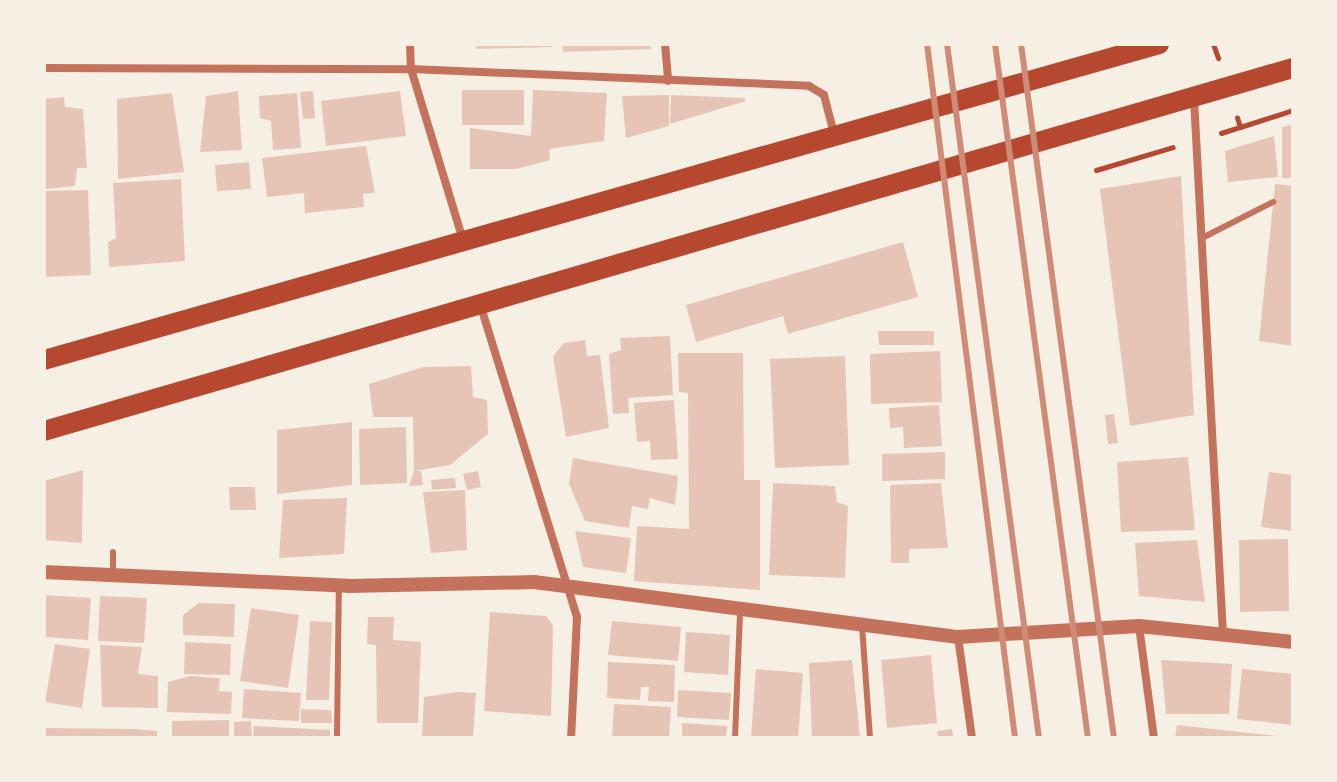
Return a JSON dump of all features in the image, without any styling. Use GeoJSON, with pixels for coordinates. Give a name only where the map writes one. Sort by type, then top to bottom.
{"type":"FeatureCollection","features":[{"type":"Feature","properties":{"kind":"main road"},"geometry":{"type":"LineString","coordinates":[[44,360],[1058,69],[1159,44]]}},
{"type":"Feature","properties":{"kind":"main road"},"geometry":{"type":"LineString","coordinates":[[44,431],[481,307],[1293,68]]}},
{"type":"Feature","properties":{"kind":"street"},"geometry":{"type":"LineString","coordinates":[[410,44],[411,69],[463,241]]}},
{"type":"Feature","properties":{"kind":"street"},"geometry":{"type":"LineString","coordinates":[[665,44],[668,81]]}},
{"type":"Feature","properties":{"kind":"street"},"geometry":{"type":"LineString","coordinates":[[44,68],[411,69],[809,86],[824,95],[834,135]]}},
{"type":"Feature","properties":{"kind":"street"},"geometry":{"type":"LineString","coordinates":[[1194,97],[1223,634]]}},
{"type":"Feature","properties":{"kind":"street"},"geometry":{"type":"LineString","coordinates":[[481,307],[577,617],[571,738]]}},
{"type":"Feature","properties":{"kind":"street"},"geometry":{"type":"LineString","coordinates":[[44,572],[339,585],[568,588],[958,637],[1139,626],[1293,642]]}},
{"type":"Feature","properties":{"kind":"street"},"geometry":{"type":"LineString","coordinates":[[1139,626],[1154,738]]}},
{"type":"Feature","properties":{"kind":"street"},"geometry":{"type":"LineString","coordinates":[[958,637],[972,738]]}},
{"type":"Feature","properties":{"kind":"lane"},"geometry":{"type":"LineString","coordinates":[[1202,238],[1273,202]]}},
{"type":"Feature","properties":{"kind":"lane"},"geometry":{"type":"LineString","coordinates":[[113,552],[113,574]]}},
{"type":"Feature","properties":{"kind":"lane"},"geometry":{"type":"LineString","coordinates":[[337,738],[339,585]]}},
{"type":"Feature","properties":{"kind":"lane"},"geometry":{"type":"LineString","coordinates":[[735,738],[740,611]]}},
{"type":"Feature","properties":{"kind":"lane"},"geometry":{"type":"LineString","coordinates":[[862,626],[870,737]]}},
{"type":"Feature","properties":{"kind":"path"},"geometry":{"type":"LineString","coordinates":[[1240,127],[1293,110]]}},
{"type":"Feature","properties":{"kind":"path"},"geometry":{"type":"LineString","coordinates":[[1096,170],[1163,150]]}},
{"type":"Feature","properties":{"kind":"building"},"geometry":{"type":"Polygon","coordinates":[[[476,44],[552,44],[552,47],[477,49],[476,44]]]}},
{"type":"Feature","properties":{"kind":"building"},"geometry":{"type":"Polygon","coordinates":[[[563,44],[651,44],[651,49],[563,52],[563,44]]]}},
{"type":"Feature","properties":{"kind":"building"},"geometry":{"type":"Polygon","coordinates":[[[462,90],[524,90],[524,125],[462,125],[462,90]]]}},
{"type":"Feature","properties":{"kind":"building"},"geometry":{"type":"Polygon","coordinates":[[[533,90],[607,93],[604,141],[549,149],[550,160],[516,169],[470,169],[470,128],[531,136],[533,90]]]}},
{"type":"Feature","properties":{"kind":"building"},"geometry":{"type":"Polygon","coordinates":[[[238,91],[242,150],[200,152],[206,96],[238,91]]]}},
{"type":"Feature","properties":{"kind":"building"},"geometry":{"type":"Polygon","coordinates":[[[313,91],[315,118],[303,119],[300,92],[313,91]]]}},
{"type":"Feature","properties":{"kind":"building"},"geometry":{"type":"Polygon","coordinates":[[[400,91],[406,136],[326,146],[321,101],[400,91]]]}},
{"type":"Feature","properties":{"kind":"building"},"geometry":{"type":"Polygon","coordinates":[[[172,93],[184,172],[118,179],[117,99],[172,93]]]}},
{"type":"Feature","properties":{"kind":"building"},"geometry":{"type":"Polygon","coordinates":[[[297,93],[301,148],[273,150],[271,121],[260,118],[259,96],[297,93]]]}},
{"type":"Feature","properties":{"kind":"building"},"geometry":{"type":"Polygon","coordinates":[[[669,95],[669,126],[626,138],[622,96],[669,95]]]}},
{"type":"Feature","properties":{"kind":"building"},"geometry":{"type":"Polygon","coordinates":[[[671,95],[744,98],[746,101],[670,124],[671,95]]]}},
{"type":"Feature","properties":{"kind":"building"},"geometry":{"type":"Polygon","coordinates":[[[64,97],[65,107],[83,109],[87,168],[77,168],[75,186],[46,189],[44,99],[64,97]]]}},
{"type":"Feature","properties":{"kind":"building"},"geometry":{"type":"Polygon","coordinates":[[[1293,124],[1293,178],[1282,178],[1282,127],[1293,124]]]}},
{"type":"Feature","properties":{"kind":"building"},"geometry":{"type":"Polygon","coordinates":[[[1274,136],[1278,177],[1228,182],[1225,151],[1274,136]]]}},
{"type":"Feature","properties":{"kind":"building"},"geometry":{"type":"Polygon","coordinates":[[[366,146],[375,193],[363,194],[364,207],[305,213],[304,193],[267,197],[262,158],[366,146]]]}},
{"type":"Feature","properties":{"kind":"building"},"geometry":{"type":"Polygon","coordinates":[[[249,162],[251,189],[217,191],[215,165],[249,162]]]}},
{"type":"Feature","properties":{"kind":"building"},"geometry":{"type":"Polygon","coordinates":[[[1181,176],[1194,415],[1130,426],[1100,189],[1181,176]]]}},
{"type":"Feature","properties":{"kind":"building"},"geometry":{"type":"Polygon","coordinates":[[[181,179],[185,261],[109,267],[108,242],[116,238],[113,183],[181,179]]]}},
{"type":"Feature","properties":{"kind":"building"},"geometry":{"type":"Polygon","coordinates":[[[1275,184],[1293,186],[1293,346],[1259,341],[1275,184]]]}},
{"type":"Feature","properties":{"kind":"building"},"geometry":{"type":"Polygon","coordinates":[[[88,190],[91,275],[44,277],[44,191],[88,190]]]}},
{"type":"Feature","properties":{"kind":"building"},"geometry":{"type":"Polygon","coordinates":[[[903,242],[918,297],[788,334],[783,316],[696,342],[686,305],[903,242]]]}},
{"type":"Feature","properties":{"kind":"building"},"geometry":{"type":"Polygon","coordinates":[[[878,331],[934,331],[934,345],[879,345],[878,331]]]}},
{"type":"Feature","properties":{"kind":"building"},"geometry":{"type":"Polygon","coordinates":[[[670,336],[673,395],[628,398],[629,413],[613,414],[609,354],[621,350],[620,338],[670,336]]]}},
{"type":"Feature","properties":{"kind":"building"},"geometry":{"type":"Polygon","coordinates":[[[585,340],[587,356],[600,355],[609,428],[566,437],[553,356],[564,343],[585,340]]]}},
{"type":"Feature","properties":{"kind":"building"},"geometry":{"type":"Polygon","coordinates":[[[940,351],[942,402],[871,404],[870,354],[940,351]]]}},
{"type":"Feature","properties":{"kind":"building"},"geometry":{"type":"Polygon","coordinates":[[[678,353],[743,353],[744,480],[760,480],[760,590],[634,581],[637,526],[689,529],[688,393],[679,392],[678,353]]]}},
{"type":"Feature","properties":{"kind":"building"},"geometry":{"type":"Polygon","coordinates":[[[845,356],[849,465],[775,468],[770,359],[845,356]]]}},
{"type":"Feature","properties":{"kind":"building"},"geometry":{"type":"Polygon","coordinates":[[[471,366],[473,397],[487,400],[488,434],[450,465],[414,471],[413,417],[373,417],[369,384],[423,367],[471,366]]]}},
{"type":"Feature","properties":{"kind":"building"},"geometry":{"type":"Polygon","coordinates":[[[674,400],[678,459],[651,460],[650,441],[637,442],[634,403],[674,400]]]}},
{"type":"Feature","properties":{"kind":"building"},"geometry":{"type":"Polygon","coordinates":[[[939,405],[942,446],[904,448],[903,427],[890,428],[889,408],[939,405]]]}},
{"type":"Feature","properties":{"kind":"building"},"geometry":{"type":"Polygon","coordinates":[[[1114,414],[1118,443],[1108,444],[1105,415],[1114,414]]]}},
{"type":"Feature","properties":{"kind":"building"},"geometry":{"type":"Polygon","coordinates":[[[352,422],[352,485],[277,494],[277,430],[352,422]]]}},
{"type":"Feature","properties":{"kind":"building"},"geometry":{"type":"Polygon","coordinates":[[[406,427],[407,483],[360,485],[359,429],[406,427]]]}},
{"type":"Feature","properties":{"kind":"building"},"geometry":{"type":"Polygon","coordinates":[[[945,452],[945,479],[882,481],[882,454],[945,452]]]}},
{"type":"Feature","properties":{"kind":"building"},"geometry":{"type":"Polygon","coordinates":[[[1188,457],[1195,530],[1121,532],[1117,462],[1188,457]]]}},
{"type":"Feature","properties":{"kind":"building"},"geometry":{"type":"Polygon","coordinates":[[[573,458],[678,476],[675,505],[650,498],[648,509],[632,506],[629,528],[585,521],[569,484],[573,458]]]}},
{"type":"Feature","properties":{"kind":"building"},"geometry":{"type":"Polygon","coordinates":[[[83,470],[82,543],[44,540],[44,481],[83,470]]]}},
{"type":"Feature","properties":{"kind":"building"},"geometry":{"type":"Polygon","coordinates":[[[414,471],[421,471],[423,485],[409,486],[414,471]]]}},
{"type":"Feature","properties":{"kind":"building"},"geometry":{"type":"Polygon","coordinates":[[[478,471],[481,487],[467,490],[463,474],[478,471]]]}},
{"type":"Feature","properties":{"kind":"building"},"geometry":{"type":"Polygon","coordinates":[[[1269,472],[1293,475],[1293,531],[1261,527],[1269,472]]]}},
{"type":"Feature","properties":{"kind":"building"},"geometry":{"type":"Polygon","coordinates":[[[455,478],[456,488],[432,490],[431,480],[455,478]]]}},
{"type":"Feature","properties":{"kind":"building"},"geometry":{"type":"Polygon","coordinates":[[[773,483],[835,486],[837,502],[848,506],[845,578],[769,575],[773,483]]]}},
{"type":"Feature","properties":{"kind":"building"},"geometry":{"type":"Polygon","coordinates":[[[941,483],[948,548],[909,549],[909,563],[891,563],[890,485],[941,483]]]}},
{"type":"Feature","properties":{"kind":"building"},"geometry":{"type":"Polygon","coordinates":[[[229,487],[255,487],[256,510],[230,510],[229,487]]]}},
{"type":"Feature","properties":{"kind":"building"},"geometry":{"type":"Polygon","coordinates":[[[465,490],[467,550],[431,553],[423,492],[465,490]]]}},
{"type":"Feature","properties":{"kind":"building"},"geometry":{"type":"Polygon","coordinates":[[[347,498],[344,554],[279,558],[283,500],[347,498]]]}},
{"type":"Feature","properties":{"kind":"building"},"geometry":{"type":"Polygon","coordinates":[[[575,531],[631,538],[626,573],[583,567],[575,531]]]}},
{"type":"Feature","properties":{"kind":"building"},"geometry":{"type":"Polygon","coordinates":[[[1288,539],[1289,611],[1240,612],[1239,540],[1288,539]]]}},
{"type":"Feature","properties":{"kind":"building"},"geometry":{"type":"Polygon","coordinates":[[[1197,540],[1205,602],[1139,596],[1135,543],[1197,540]]]}},
{"type":"Feature","properties":{"kind":"building"},"geometry":{"type":"Polygon","coordinates":[[[44,595],[91,598],[88,640],[44,637],[44,595]]]}},
{"type":"Feature","properties":{"kind":"building"},"geometry":{"type":"Polygon","coordinates":[[[100,596],[147,598],[144,643],[98,641],[100,596]]]}},
{"type":"Feature","properties":{"kind":"building"},"geometry":{"type":"Polygon","coordinates":[[[199,603],[235,604],[234,637],[183,635],[183,615],[199,603]]]}},
{"type":"Feature","properties":{"kind":"building"},"geometry":{"type":"Polygon","coordinates":[[[251,608],[299,615],[288,688],[240,681],[251,608]]]}},
{"type":"Feature","properties":{"kind":"building"},"geometry":{"type":"Polygon","coordinates":[[[490,612],[546,616],[553,626],[551,716],[484,711],[490,612]]]}},
{"type":"Feature","properties":{"kind":"building"},"geometry":{"type":"Polygon","coordinates":[[[368,617],[394,617],[393,640],[421,642],[418,723],[377,723],[376,645],[367,644],[368,617]]]}},
{"type":"Feature","properties":{"kind":"building"},"geometry":{"type":"Polygon","coordinates":[[[310,621],[332,622],[329,700],[306,700],[310,621]]]}},
{"type":"Feature","properties":{"kind":"building"},"geometry":{"type":"Polygon","coordinates":[[[612,621],[681,627],[678,661],[608,655],[612,621]]]}},
{"type":"Feature","properties":{"kind":"building"},"geometry":{"type":"Polygon","coordinates":[[[686,632],[730,635],[728,675],[684,672],[686,632]]]}},
{"type":"Feature","properties":{"kind":"building"},"geometry":{"type":"Polygon","coordinates":[[[185,642],[231,644],[230,675],[184,674],[185,642]]]}},
{"type":"Feature","properties":{"kind":"building"},"geometry":{"type":"Polygon","coordinates":[[[55,644],[90,649],[82,708],[45,702],[55,644]]]}},
{"type":"Feature","properties":{"kind":"building"},"geometry":{"type":"Polygon","coordinates":[[[100,645],[142,647],[138,674],[158,676],[158,708],[102,707],[100,645]]]}},
{"type":"Feature","properties":{"kind":"building"},"geometry":{"type":"Polygon","coordinates":[[[931,655],[937,723],[887,728],[881,660],[931,655]]]}},
{"type":"Feature","properties":{"kind":"building"},"geometry":{"type":"Polygon","coordinates":[[[852,660],[860,736],[812,738],[809,663],[852,660]]]}},
{"type":"Feature","properties":{"kind":"building"},"geometry":{"type":"Polygon","coordinates":[[[1161,660],[1232,664],[1229,714],[1166,714],[1161,660]]]}},
{"type":"Feature","properties":{"kind":"building"},"geometry":{"type":"Polygon","coordinates":[[[608,662],[675,665],[674,702],[648,701],[649,687],[641,687],[640,700],[607,698],[608,662]]]}},
{"type":"Feature","properties":{"kind":"building"},"geometry":{"type":"Polygon","coordinates":[[[756,669],[803,673],[798,738],[751,738],[756,669]]]}},
{"type":"Feature","properties":{"kind":"building"},"geometry":{"type":"Polygon","coordinates":[[[1242,669],[1293,674],[1293,725],[1237,719],[1242,669]]]}},
{"type":"Feature","properties":{"kind":"building"},"geometry":{"type":"Polygon","coordinates":[[[190,676],[220,678],[219,691],[232,692],[231,714],[167,712],[168,682],[190,676]]]}},
{"type":"Feature","properties":{"kind":"building"},"geometry":{"type":"Polygon","coordinates":[[[244,689],[301,693],[299,721],[242,718],[244,689]]]}},
{"type":"Feature","properties":{"kind":"building"},"geometry":{"type":"Polygon","coordinates":[[[678,690],[731,693],[729,720],[677,717],[678,690]]]}},
{"type":"Feature","properties":{"kind":"building"},"geometry":{"type":"Polygon","coordinates":[[[476,693],[473,738],[422,737],[424,697],[476,693]]]}},
{"type":"Feature","properties":{"kind":"building"},"geometry":{"type":"Polygon","coordinates":[[[614,704],[671,707],[669,738],[612,738],[614,704]]]}},
{"type":"Feature","properties":{"kind":"building"},"geometry":{"type":"Polygon","coordinates":[[[301,709],[331,710],[332,723],[301,723],[301,709]]]}},
{"type":"Feature","properties":{"kind":"building"},"geometry":{"type":"Polygon","coordinates":[[[229,720],[229,738],[172,738],[172,721],[229,720]]]}},
{"type":"Feature","properties":{"kind":"building"},"geometry":{"type":"Polygon","coordinates":[[[251,721],[252,738],[234,738],[234,722],[251,721]]]}},
{"type":"Feature","properties":{"kind":"building"},"geometry":{"type":"Polygon","coordinates":[[[682,723],[727,726],[726,738],[682,738],[682,723]]]}},
{"type":"Feature","properties":{"kind":"building"},"geometry":{"type":"Polygon","coordinates":[[[1177,725],[1277,736],[1175,738],[1177,725]]]}},
{"type":"Feature","properties":{"kind":"building"},"geometry":{"type":"Polygon","coordinates":[[[254,726],[330,730],[330,738],[253,738],[254,726]]]}},
{"type":"Feature","properties":{"kind":"building"},"geometry":{"type":"Polygon","coordinates":[[[44,728],[135,729],[157,731],[157,738],[44,738],[44,728]]]}},
{"type":"Feature","properties":{"kind":"building"},"geometry":{"type":"Polygon","coordinates":[[[952,729],[953,736],[938,738],[937,731],[952,729]]]}},
{"type":"Feature","properties":{"kind":"railway"},"geometry":{"type":"LineString","coordinates":[[927,44],[1015,738]]}},
{"type":"Feature","properties":{"kind":"railway"},"geometry":{"type":"LineString","coordinates":[[947,44],[1039,738]]}},
{"type":"Feature","properties":{"kind":"railway"},"geometry":{"type":"LineString","coordinates":[[995,44],[1088,738]]}},
{"type":"Feature","properties":{"kind":"railway"},"geometry":{"type":"LineString","coordinates":[[1021,44],[1114,738]]}}]}
